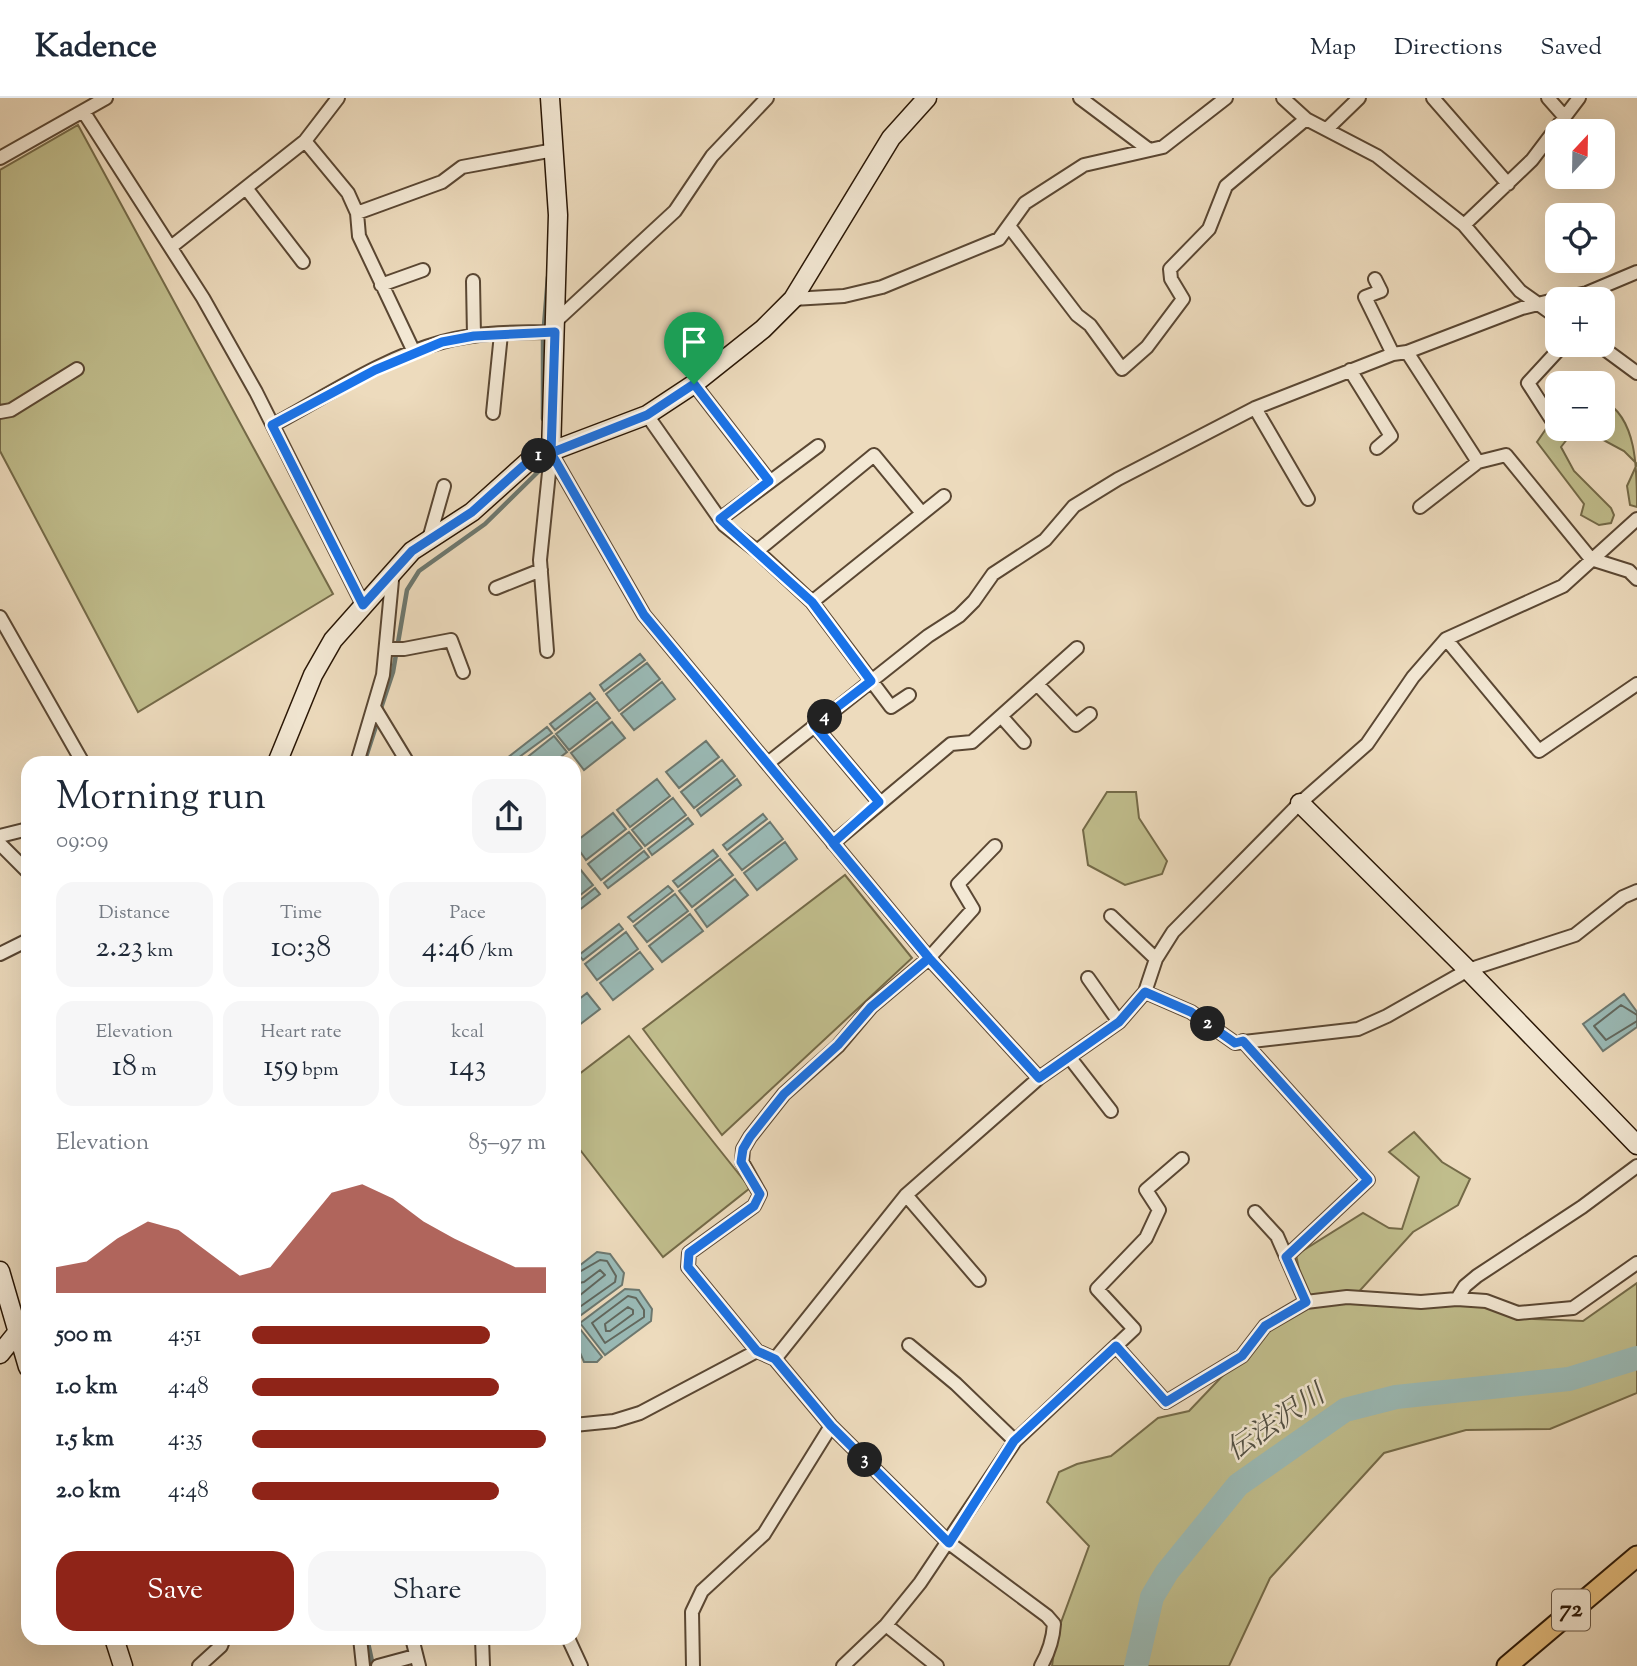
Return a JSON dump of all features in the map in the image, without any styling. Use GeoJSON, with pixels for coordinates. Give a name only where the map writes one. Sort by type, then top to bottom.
{"type":"FeatureCollection","features":[{"type":"Feature","properties":{"kind":"main road","name":"72"},"geometry":{"type":"LineString","coordinates":[[1507,1666],[1637,1556]]}},
{"type":"Feature","properties":{"kind":"street"},"geometry":{"type":"LineString","coordinates":[[0,158],[106,98]]}},
{"type":"Feature","properties":{"kind":"street"},"geometry":{"type":"LineString","coordinates":[[171,247],[305,141],[338,98]]}},
{"type":"Feature","properties":{"kind":"street"},"geometry":{"type":"LineString","coordinates":[[547,651],[541,570],[543,455],[558,215],[546,152],[550,98]]}},
{"type":"Feature","properties":{"kind":"street"},"geometry":{"type":"LineString","coordinates":[[272,425],[414,352],[474,336],[549,329],[675,211],[712,156],[767,98]]}},
{"type":"Feature","properties":{"kind":"street"},"geometry":{"type":"LineString","coordinates":[[279,756],[313,676],[334,640],[393,570],[412,551],[472,512],[543,455],[647,415],[694,384],[763,329],[793,299],[891,138],[927,98]]}},
{"type":"Feature","properties":{"kind":"street"},"geometry":{"type":"LineString","coordinates":[[1080,98],[1148,149]]}},
{"type":"Feature","properties":{"kind":"street"},"geometry":{"type":"LineString","coordinates":[[793,299],[844,296],[882,287],[999,239],[1025,203],[1084,165],[1163,147],[1226,98]]}},
{"type":"Feature","properties":{"kind":"street"},"geometry":{"type":"LineString","coordinates":[[1283,98],[1306,119],[1328,128],[1339,139],[1377,156],[1464,225],[1535,304],[1545,310]]}},
{"type":"Feature","properties":{"kind":"street"},"geometry":{"type":"LineString","coordinates":[[1328,128],[1359,98]]}},
{"type":"Feature","properties":{"kind":"street"},"geometry":{"type":"LineString","coordinates":[[1433,98],[1508,184]]}},
{"type":"Feature","properties":{"kind":"street"},"geometry":{"type":"LineString","coordinates":[[1548,98],[1563,116]]}},
{"type":"Feature","properties":{"kind":"street"},"geometry":{"type":"LineString","coordinates":[[1464,225],[1532,160],[1579,98]]}},
{"type":"Feature","properties":{"kind":"street"},"geometry":{"type":"LineString","coordinates":[[83,111],[203,298],[272,425],[363,605]]}},
{"type":"Feature","properties":{"kind":"street"},"geometry":{"type":"LineString","coordinates":[[1009,226],[1077,315],[1090,325],[1122,369],[1147,347],[1183,299],[1171,279],[1170,269],[1209,229],[1226,186],[1306,119]]}},
{"type":"Feature","properties":{"kind":"street"},"geometry":{"type":"LineString","coordinates":[[305,141],[348,193],[357,213],[359,236],[414,352]]}},
{"type":"Feature","properties":{"kind":"street"},"geometry":{"type":"LineString","coordinates":[[357,213],[442,182],[462,167],[546,152]]}},
{"type":"Feature","properties":{"kind":"street"},"geometry":{"type":"LineString","coordinates":[[246,188],[303,262]]}},
{"type":"Feature","properties":{"kind":"street"},"geometry":{"type":"LineString","coordinates":[[381,285],[423,270]]}},
{"type":"Feature","properties":{"kind":"street"},"geometry":{"type":"LineString","coordinates":[[1601,287],[1637,272]]}},
{"type":"Feature","properties":{"kind":"street"},"geometry":{"type":"LineString","coordinates":[[1375,279],[1381,291],[1366,297],[1393,354]]}},
{"type":"Feature","properties":{"kind":"street"},"geometry":{"type":"LineString","coordinates":[[473,281],[474,336]]}},
{"type":"Feature","properties":{"kind":"street"},"geometry":{"type":"LineString","coordinates":[[768,763],[871,681],[959,616],[974,601],[993,574],[1045,540],[1074,506],[1118,479],[1255,408],[1393,354],[1407,352],[1545,302]]}},
{"type":"Feature","properties":{"kind":"street"},"geometry":{"type":"LineString","coordinates":[[493,413],[501,334]]}},
{"type":"Feature","properties":{"kind":"street"},"geometry":{"type":"LineString","coordinates":[[1407,352],[1478,462]]}},
{"type":"Feature","properties":{"kind":"street"},"geometry":{"type":"LineString","coordinates":[[1545,409],[1528,383],[1552,357]]}},
{"type":"Feature","properties":{"kind":"street"},"geometry":{"type":"LineString","coordinates":[[1615,357],[1637,373]]}},
{"type":"Feature","properties":{"kind":"street"},"geometry":{"type":"LineString","coordinates":[[0,412],[11,410],[76,369]]}},
{"type":"Feature","properties":{"kind":"street"},"geometry":{"type":"LineString","coordinates":[[1350,370],[1391,436],[1377,448]]}},
{"type":"Feature","properties":{"kind":"street"},"geometry":{"type":"LineString","coordinates":[[694,384],[769,481]]}},
{"type":"Feature","properties":{"kind":"street"},"geometry":{"type":"LineString","coordinates":[[1255,408],[1308,499]]}},
{"type":"Feature","properties":{"kind":"street"},"geometry":{"type":"LineString","coordinates":[[647,415],[720,519],[812,602],[891,707],[909,695]]}},
{"type":"Feature","properties":{"kind":"street"},"geometry":{"type":"LineString","coordinates":[[720,519],[818,446]]}},
{"type":"Feature","properties":{"kind":"street"},"geometry":{"type":"LineString","coordinates":[[543,455],[644,615],[929,958],[1039,1078]]}},
{"type":"Feature","properties":{"kind":"street"},"geometry":{"type":"LineString","coordinates":[[757,551],[874,455],[921,512]]}},
{"type":"Feature","properties":{"kind":"street"},"geometry":{"type":"LineString","coordinates":[[1420,507],[1478,462],[1506,455],[1591,559],[1629,571],[1637,579]]}},
{"type":"Feature","properties":{"kind":"street"},"geometry":{"type":"LineString","coordinates":[[429,539],[444,486]]}},
{"type":"Feature","properties":{"kind":"street"},"geometry":{"type":"LineString","coordinates":[[812,602],[944,496]]}},
{"type":"Feature","properties":{"kind":"street"},"geometry":{"type":"LineString","coordinates":[[775,1359],[906,1195],[1039,1078],[1119,1022],[1145,992],[1156,959],[1173,932],[1300,803],[1367,744],[1413,677],[1446,639],[1563,586],[1637,520]]}},
{"type":"Feature","properties":{"kind":"street"},"geometry":{"type":"LineString","coordinates":[[359,756],[383,675],[393,570]]}},
{"type":"Feature","properties":{"kind":"street"},"geometry":{"type":"LineString","coordinates":[[496,588],[541,570]]}},
{"type":"Feature","properties":{"kind":"street"},"geometry":{"type":"LineString","coordinates":[[1,620],[79,756]]}},
{"type":"Feature","properties":{"kind":"street"},"geometry":{"type":"LineString","coordinates":[[1446,639],[1539,751],[1637,684]]}},
{"type":"Feature","properties":{"kind":"street"},"geometry":{"type":"LineString","coordinates":[[387,649],[404,649],[451,640],[463,672]]}},
{"type":"Feature","properties":{"kind":"street"},"geometry":{"type":"LineString","coordinates":[[833,843],[951,744],[972,742],[1077,648]]}},
{"type":"Feature","properties":{"kind":"street"},"geometry":{"type":"LineString","coordinates":[[1037,684],[1076,726],[1090,714]]}},
{"type":"Feature","properties":{"kind":"street"},"geometry":{"type":"LineString","coordinates":[[375,708],[404,756]]}},
{"type":"Feature","properties":{"kind":"street"},"geometry":{"type":"LineString","coordinates":[[1001,716],[1024,742]]}},
{"type":"Feature","properties":{"kind":"street"},"geometry":{"type":"LineString","coordinates":[[814,725],[879,802]]}},
{"type":"Feature","properties":{"kind":"street"},"geometry":{"type":"LineString","coordinates":[[1300,803],[1468,970],[1637,1146]]}},
{"type":"Feature","properties":{"kind":"street"},"geometry":{"type":"LineString","coordinates":[[0,836],[21,831]]}},
{"type":"Feature","properties":{"kind":"street"},"geometry":{"type":"LineString","coordinates":[[0,844],[21,865]]}},
{"type":"Feature","properties":{"kind":"street"},"geometry":{"type":"LineString","coordinates":[[995,846],[958,884],[973,909],[929,958],[871,1007],[838,1045],[784,1094],[743,1149],[741,1162],[760,1194],[754,1206],[689,1253],[688,1267],[757,1351],[775,1359],[831,1426],[949,1543],[1054,1624],[1051,1650],[1041,1666]]}},
{"type":"Feature","properties":{"kind":"street"},"geometry":{"type":"LineString","coordinates":[[1145,992],[1191,1012],[1235,1043],[1358,1029],[1387,1016],[1468,970],[1575,934],[1623,897],[1637,891]]}},
{"type":"Feature","properties":{"kind":"street"},"geometry":{"type":"LineString","coordinates":[[1111,916],[1156,959]]}},
{"type":"Feature","properties":{"kind":"street"},"geometry":{"type":"LineString","coordinates":[[0,954],[21,944]]}},
{"type":"Feature","properties":{"kind":"street"},"geometry":{"type":"LineString","coordinates":[[1088,978],[1119,1022]]}},
{"type":"Feature","properties":{"kind":"street"},"geometry":{"type":"LineString","coordinates":[[1243,1041],[1368,1180],[1286,1257]]}},
{"type":"Feature","properties":{"kind":"street"},"geometry":{"type":"LineString","coordinates":[[1070,1058],[1111,1111]]}},
{"type":"Feature","properties":{"kind":"street"},"geometry":{"type":"LineString","coordinates":[[843,1666],[886,1625],[949,1543],[1014,1441],[1133,1329],[1097,1289],[1146,1238],[1159,1210],[1146,1190],[1182,1159]]}},
{"type":"Feature","properties":{"kind":"street"},"geometry":{"type":"LineString","coordinates":[[1457,1299],[1465,1286],[1477,1276],[1582,1207],[1637,1166]]}},
{"type":"Feature","properties":{"kind":"street"},"geometry":{"type":"LineString","coordinates":[[906,1195],[979,1280]]}},
{"type":"Feature","properties":{"kind":"street"},"geometry":{"type":"LineString","coordinates":[[1255,1212],[1277,1236],[1306,1302]]}},
{"type":"Feature","properties":{"kind":"street"},"geometry":{"type":"LineString","coordinates":[[1116,1346],[1166,1402],[1242,1356],[1265,1326],[1306,1302],[1347,1297],[1421,1302],[1457,1299],[1486,1301],[1518,1313],[1573,1308],[1637,1264]]}},
{"type":"Feature","properties":{"kind":"street"},"geometry":{"type":"LineString","coordinates":[[0,1271],[3,1292],[21,1322]]}},
{"type":"Feature","properties":{"kind":"street"},"geometry":{"type":"LineString","coordinates":[[0,1354],[21,1328]]}},
{"type":"Feature","properties":{"kind":"street"},"geometry":{"type":"LineString","coordinates":[[909,1345],[956,1384],[1014,1441]]}},
{"type":"Feature","properties":{"kind":"street"},"geometry":{"type":"LineString","coordinates":[[581,1425],[614,1421],[640,1413],[757,1351]]}},
{"type":"Feature","properties":{"kind":"street"},"geometry":{"type":"LineString","coordinates":[[693,1666],[692,1612],[702,1591],[764,1534],[831,1426]]}},
{"type":"Feature","properties":{"kind":"street"},"geometry":{"type":"LineString","coordinates":[[886,1625],[937,1666]]}},
{"type":"Feature","properties":{"kind":"street"},"geometry":{"type":"LineString","coordinates":[[116,1645],[123,1666]]}},
{"type":"Feature","properties":{"kind":"street"},"geometry":{"type":"LineString","coordinates":[[199,1666],[221,1645]]}},
{"type":"Feature","properties":{"kind":"street"},"geometry":{"type":"LineString","coordinates":[[361,1645],[363,1666]]}},
{"type":"Feature","properties":{"kind":"street"},"geometry":{"type":"LineString","coordinates":[[482,1645],[483,1666]]}},
{"type":"Feature","properties":{"kind":"street"},"geometry":{"type":"LineString","coordinates":[[571,1645],[581,1666]]}},
{"type":"Feature","properties":{"kind":"street"},"geometry":{"type":"LineString","coordinates":[[378,1666],[417,1661]]}},
{"type":"Feature","properties":{"kind":"shaded area"},"geometry":{"type":"Polygon","coordinates":[[[78,125],[333,594],[138,712],[0,451],[0,170],[78,125]]]}},
{"type":"Feature","properties":{"kind":"shaded area"},"geometry":{"type":"Polygon","coordinates":[[[1615,409],[1629,431],[1635,462],[1624,451],[1605,441],[1615,441],[1615,409]]]}},
{"type":"Feature","properties":{"kind":"shaded area"},"geometry":{"type":"Polygon","coordinates":[[[1545,430],[1545,441],[1566,441],[1561,447],[1574,471],[1611,508],[1614,515],[1611,523],[1599,525],[1581,515],[1584,504],[1537,442],[1545,430]]]}},
{"type":"Feature","properties":{"kind":"shaded area"},"geometry":{"type":"Polygon","coordinates":[[[1636,467],[1637,507],[1630,505],[1627,486],[1636,467]]]}},
{"type":"Feature","properties":{"kind":"shaded area"},"geometry":{"type":"Polygon","coordinates":[[[1107,792],[1136,792],[1139,818],[1167,861],[1162,874],[1125,885],[1088,865],[1083,830],[1107,792]]]}},
{"type":"Feature","properties":{"kind":"shaded area"},"geometry":{"type":"Polygon","coordinates":[[[845,875],[912,958],[722,1135],[643,1029],[845,875]]]}},
{"type":"Feature","properties":{"kind":"shaded area"},"geometry":{"type":"Polygon","coordinates":[[[629,1036],[750,1188],[663,1257],[581,1151],[581,1073],[629,1036]]]}},
{"type":"Feature","properties":{"kind":"shaded area"},"geometry":{"type":"Polygon","coordinates":[[[1414,1132],[1442,1162],[1470,1179],[1458,1205],[1413,1232],[1354,1297],[1475,1300],[1534,1319],[1583,1321],[1637,1283],[1637,1393],[1550,1429],[1466,1430],[1384,1453],[1270,1578],[1229,1666],[1052,1666],[1056,1636],[1089,1546],[1047,1502],[1059,1472],[1077,1464],[1111,1456],[1158,1418],[1189,1411],[1272,1324],[1306,1302],[1296,1255],[1363,1213],[1389,1228],[1402,1229],[1419,1177],[1389,1152],[1414,1132]]]}},
{"type":"Feature","properties":{"kind":"water"},"geometry":{"type":"Polygon","coordinates":[[[640,654],[645,660],[604,691],[600,685],[640,654]]]}},
{"type":"Feature","properties":{"kind":"water"},"geometry":{"type":"Polygon","coordinates":[[[647,663],[660,679],[619,711],[606,694],[647,663]]]}},
{"type":"Feature","properties":{"kind":"water"},"geometry":{"type":"Polygon","coordinates":[[[662,682],[675,699],[634,730],[621,714],[662,682]]]}},
{"type":"Feature","properties":{"kind":"water"},"geometry":{"type":"Polygon","coordinates":[[[590,693],[595,699],[555,730],[550,724],[590,693]]]}},
{"type":"Feature","properties":{"kind":"water"},"geometry":{"type":"Polygon","coordinates":[[[597,702],[610,718],[569,750],[556,734],[597,702]]]}},
{"type":"Feature","properties":{"kind":"water"},"geometry":{"type":"Polygon","coordinates":[[[612,722],[625,738],[584,770],[581,766],[581,756],[573,756],[571,753],[612,722]]]}},
{"type":"Feature","properties":{"kind":"water"},"geometry":{"type":"Polygon","coordinates":[[[547,727],[552,733],[521,756],[510,756],[547,727]]]}},
{"type":"Feature","properties":{"kind":"water"},"geometry":{"type":"Polygon","coordinates":[[[554,736],[567,752],[562,756],[529,756],[554,736]]]}},
{"type":"Feature","properties":{"kind":"water"},"geometry":{"type":"Polygon","coordinates":[[[706,741],[719,757],[679,788],[666,772],[706,741]]]}},
{"type":"Feature","properties":{"kind":"water"},"geometry":{"type":"Polygon","coordinates":[[[722,760],[735,776],[694,808],[681,792],[722,760]]]}},
{"type":"Feature","properties":{"kind":"water"},"geometry":{"type":"Polygon","coordinates":[[[657,779],[670,796],[630,827],[617,810],[657,779]]]}},
{"type":"Feature","properties":{"kind":"water"},"geometry":{"type":"Polygon","coordinates":[[[737,779],[741,785],[701,816],[697,810],[737,779]]]}},
{"type":"Feature","properties":{"kind":"water"},"geometry":{"type":"Polygon","coordinates":[[[673,798],[686,815],[645,846],[632,830],[673,798]]]}},
{"type":"Feature","properties":{"kind":"water"},"geometry":{"type":"Polygon","coordinates":[[[613,813],[626,829],[586,860],[581,853],[581,838],[613,813]]]}},
{"type":"Feature","properties":{"kind":"water"},"geometry":{"type":"Polygon","coordinates":[[[763,814],[767,819],[727,850],[723,845],[763,814]]]}},
{"type":"Feature","properties":{"kind":"water"},"geometry":{"type":"Polygon","coordinates":[[[688,818],[693,824],[652,855],[648,849],[688,818]]]}},
{"type":"Feature","properties":{"kind":"water"},"geometry":{"type":"Polygon","coordinates":[[[770,822],[783,839],[742,870],[729,854],[770,822]]]}},
{"type":"Feature","properties":{"kind":"water"},"geometry":{"type":"Polygon","coordinates":[[[629,832],[642,848],[601,880],[588,864],[629,832]]]}},
{"type":"Feature","properties":{"kind":"water"},"geometry":{"type":"Polygon","coordinates":[[[785,842],[797,859],[757,890],[744,873],[785,842]]]}},
{"type":"Feature","properties":{"kind":"water"},"geometry":{"type":"Polygon","coordinates":[[[713,850],[718,856],[678,887],[673,881],[713,850]]]}},
{"type":"Feature","properties":{"kind":"water"},"geometry":{"type":"Polygon","coordinates":[[[644,851],[649,857],[608,888],[604,883],[644,851]]]}},
{"type":"Feature","properties":{"kind":"water"},"geometry":{"type":"Polygon","coordinates":[[[720,859],[733,875],[692,907],[679,891],[720,859]]]}},
{"type":"Feature","properties":{"kind":"water"},"geometry":{"type":"Polygon","coordinates":[[[581,870],[593,885],[581,894],[581,870]]]}},
{"type":"Feature","properties":{"kind":"water"},"geometry":{"type":"Polygon","coordinates":[[[735,879],[748,895],[707,927],[695,910],[735,879]]]}},
{"type":"Feature","properties":{"kind":"water"},"geometry":{"type":"Polygon","coordinates":[[[668,886],[673,891],[633,922],[628,917],[668,886]]]}},
{"type":"Feature","properties":{"kind":"water"},"geometry":{"type":"Polygon","coordinates":[[[595,888],[600,894],[581,909],[581,899],[595,888]]]}},
{"type":"Feature","properties":{"kind":"water"},"geometry":{"type":"Polygon","coordinates":[[[675,894],[688,911],[647,942],[634,926],[675,894]]]}},
{"type":"Feature","properties":{"kind":"water"},"geometry":{"type":"Polygon","coordinates":[[[690,914],[703,931],[662,962],[649,946],[690,914]]]}},
{"type":"Feature","properties":{"kind":"water"},"geometry":{"type":"Polygon","coordinates":[[[619,924],[623,929],[583,960],[581,953],[619,924]]]}},
{"type":"Feature","properties":{"kind":"water"},"geometry":{"type":"Polygon","coordinates":[[[626,932],[638,949],[597,980],[585,964],[626,932]]]}},
{"type":"Feature","properties":{"kind":"water"},"geometry":{"type":"Polygon","coordinates":[[[640,952],[653,969],[613,1000],[600,983],[640,952]]]}},
{"type":"Feature","properties":{"kind":"water"},"geometry":{"type":"Polygon","coordinates":[[[587,993],[600,1009],[581,1024],[581,998],[587,993]]]}},
{"type":"Feature","properties":{"kind":"water"},"geometry":{"type":"Polygon","coordinates":[[[1624,994],[1637,1012],[1637,1027],[1603,1051],[1583,1024],[1624,994]]]}},
{"type":"Feature","properties":{"kind":"water"},"geometry":{"type":"Polygon","coordinates":[[[597,1252],[610,1254],[624,1273],[622,1285],[581,1315],[581,1265],[597,1252]]]}},
{"type":"Feature","properties":{"kind":"water"},"geometry":{"type":"Polygon","coordinates":[[[625,1289],[639,1290],[652,1309],[651,1321],[605,1355],[581,1322],[625,1289]]]}},
{"type":"Feature","properties":{"kind":"water"},"geometry":{"type":"Polygon","coordinates":[[[581,1330],[602,1357],[597,1362],[584,1362],[581,1355],[581,1330]]]}},
{"type":"Feature","properties":{"kind":"waterway"},"geometry":{"type":"LineString","coordinates":[[543,419],[543,338],[548,277]]}},
{"type":"Feature","properties":{"kind":"waterway"},"geometry":{"type":"LineString","coordinates":[[380,711],[393,672],[407,590],[419,571],[485,524],[542,468],[543,459]]}},
{"type":"Feature","properties":{"kind":"waterway"},"geometry":{"type":"LineString","coordinates":[[366,756],[378,720]]}},
{"type":"Feature","properties":{"kind":"waterway","name":"伝法沢川"},"geometry":{"type":"LineString","coordinates":[[1136,1666],[1152,1597],[1167,1572],[1238,1485],[1345,1410],[1396,1397],[1569,1379],[1637,1358]]}},
{"type":"Feature","properties":{"kind":"waterway"},"geometry":{"type":"LineString","coordinates":[[368,1645],[373,1666]]}},
{"type":"Feature","properties":{"kind":"route"},"geometry":{"type":"LineString","coordinates":[[694,384],[647,415],[551,453],[555,332],[474,336],[442,342],[414,352],[272,425],[363,605],[412,551],[472,512],[531,459],[551,453],[644,615],[768,763],[833,843],[929,958],[1039,1078],[1119,1022],[1145,992],[1191,1012],[1235,1043],[1243,1041],[1368,1180],[1286,1257],[1306,1302],[1265,1326],[1242,1356],[1166,1402],[1116,1346],[1014,1441],[949,1543],[831,1426],[775,1359],[757,1351],[688,1267],[689,1253],[754,1206],[760,1194],[741,1162],[743,1149],[750,1137],[784,1094],[838,1045],[871,1007],[929,958],[881,900],[833,843],[879,802],[814,725],[871,681],[812,602],[720,519],[769,481],[694,384]]}}]}
